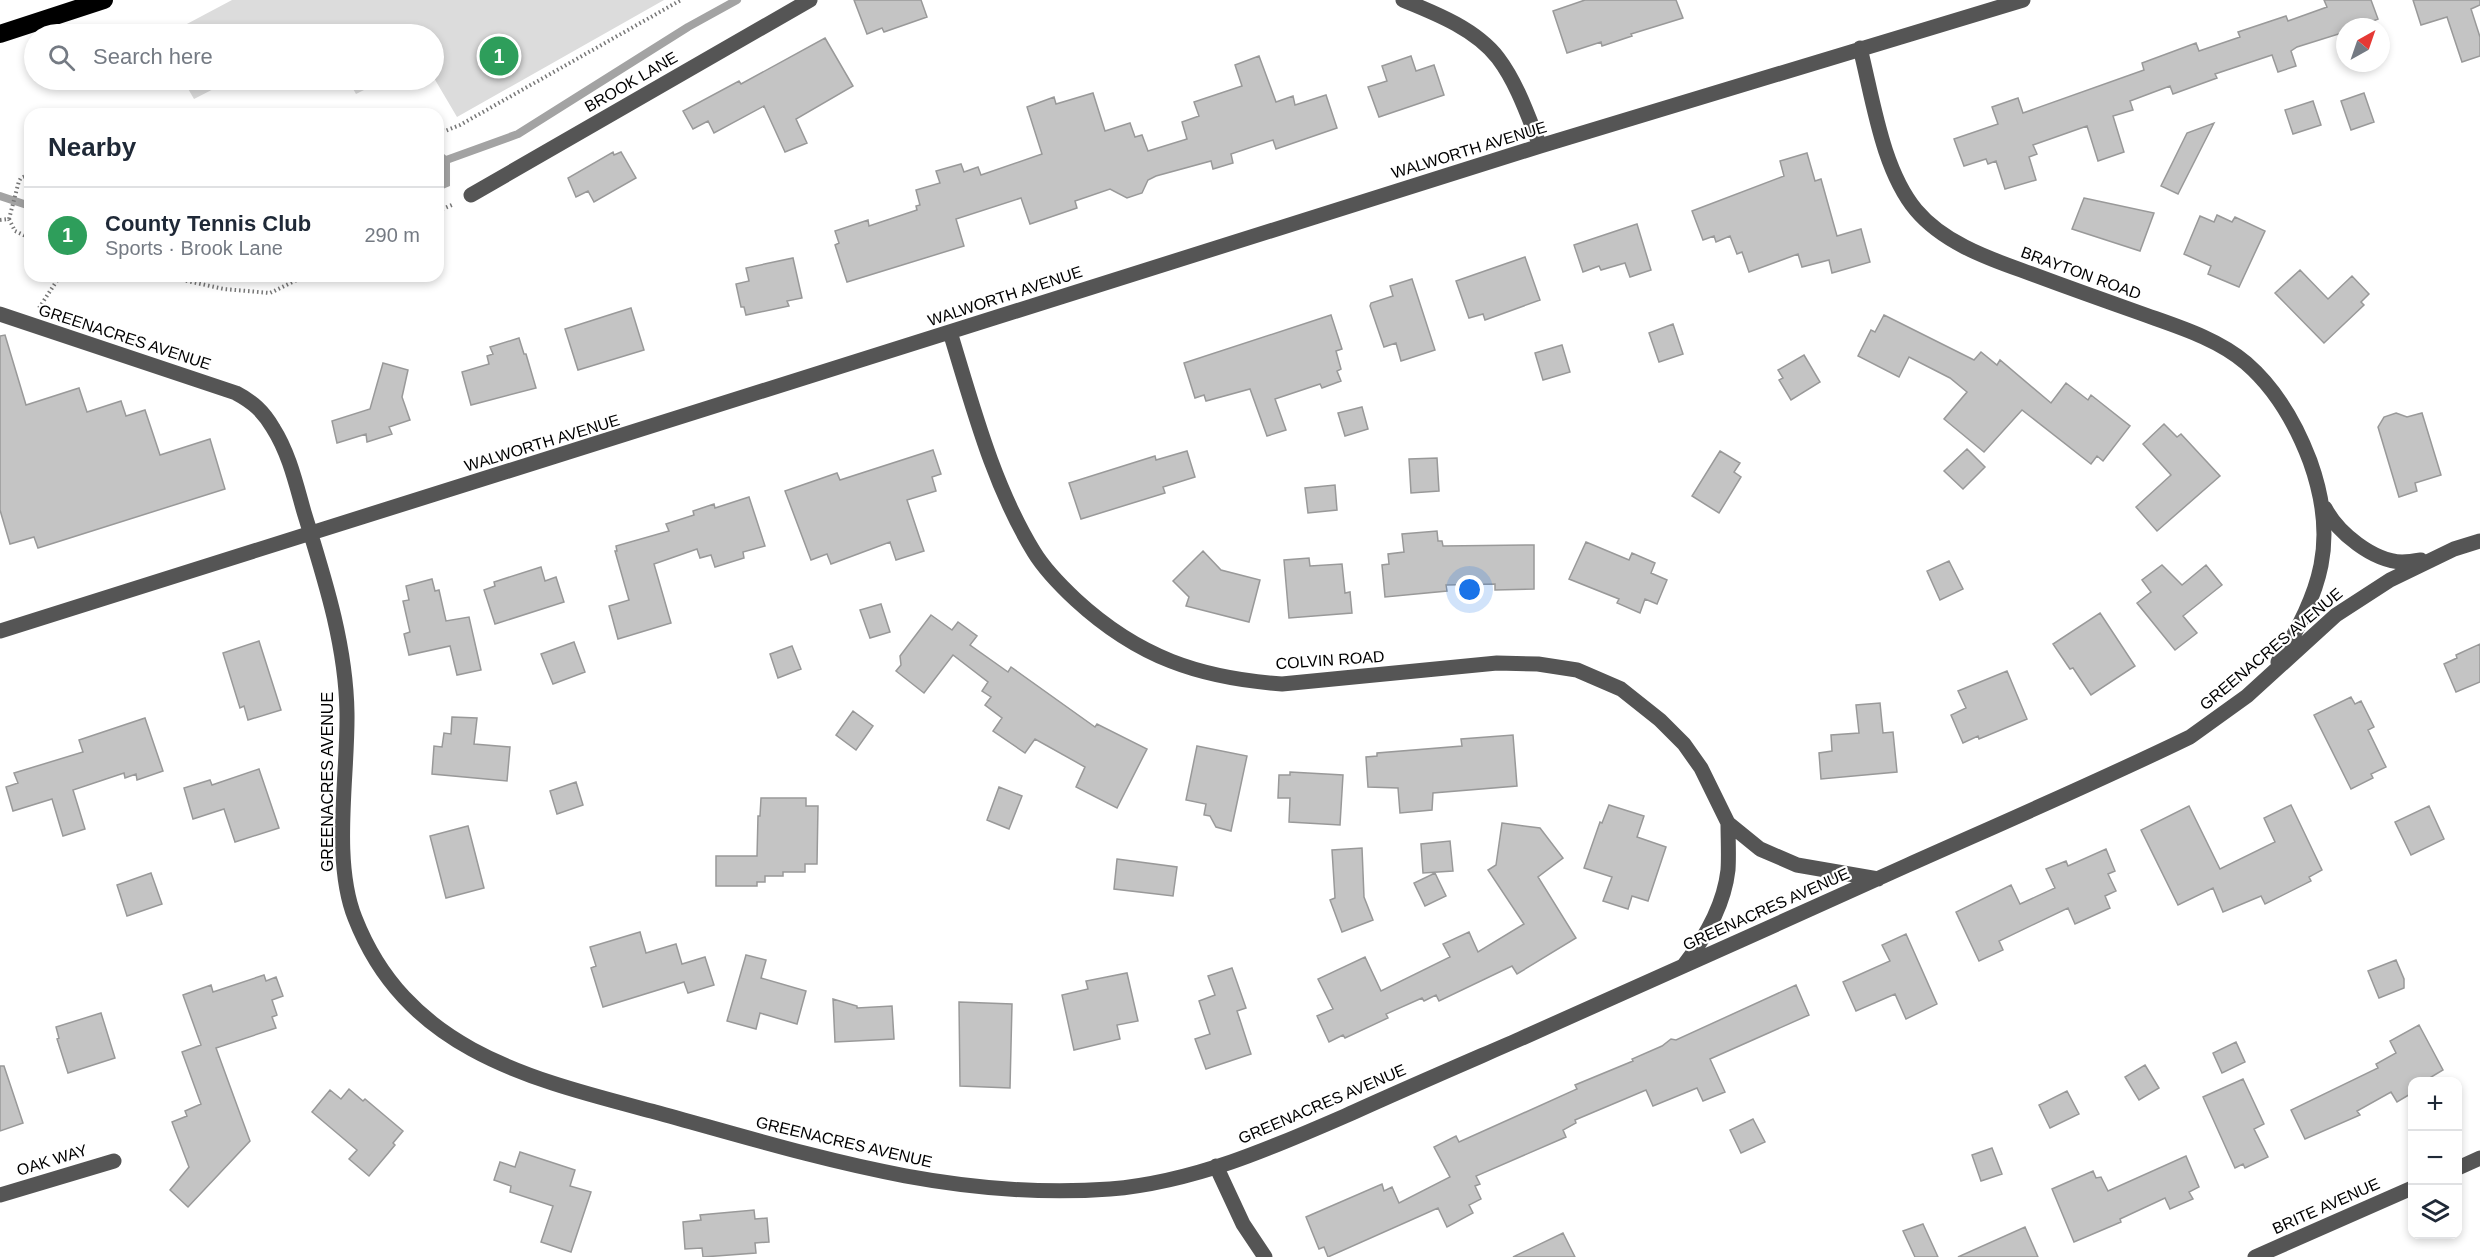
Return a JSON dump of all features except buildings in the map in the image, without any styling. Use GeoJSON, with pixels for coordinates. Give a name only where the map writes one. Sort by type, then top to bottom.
{"type":"FeatureCollection","features":[{"type":"Feature","properties":{"kind":"highway"},"geometry":{"type":"LineString","coordinates":[[31,24],[104,0]]}},
{"type":"Feature","properties":{"kind":"highway"},"geometry":{"type":"LineString","coordinates":[[0,34],[24,26]]}},
{"type":"Feature","properties":{"kind":"street","name":"BROOK LANE"},"geometry":{"type":"LineString","coordinates":[[471,195],[810,0]]}},
{"type":"Feature","properties":{"kind":"street"},"geometry":{"type":"LineString","coordinates":[[1403,0],[1433,12],[1462,29],[1480,40],[1497,57],[1524,107],[1540,146]]}},
{"type":"Feature","properties":{"kind":"street","name":"WALWORTH AVENUE"},"geometry":{"type":"LineString","coordinates":[[0,631],[1540,146],[2023,0]]}},
{"type":"Feature","properties":{"kind":"street","name":"BRAYTON ROAD"},"geometry":{"type":"LineString","coordinates":[[1860,48],[1888,158],[1899,183],[1916,210],[1938,230],[1965,247],[2004,264],[2178,327],[2221,346],[2246,363],[2278,399],[2294,424],[2315,475],[2324,506],[2331,520],[2341,531],[2368,550],[2401,562],[2435,559]]}},
{"type":"Feature","properties":{"kind":"street","name":"GREENACRES AVENUE"},"geometry":{"type":"LineString","coordinates":[[0,314],[211,383],[237,393],[260,408],[283,446],[331,601],[346,696],[344,808],[346,892],[364,938],[386,974],[413,1006],[442,1032],[516,1071],[588,1094],[853,1165],[926,1181],[977,1188],[1068,1191],[1164,1183],[1269,1149],[1682,967],[2190,737],[2223,716],[2336,615],[2390,580],[2480,541]]}},
{"type":"Feature","properties":{"kind":"street","name":"COLVIN ROAD"},"geometry":{"type":"LineString","coordinates":[[950,332],[1002,491],[1035,555],[1059,583],[1111,630],[1143,650],[1208,674],[1282,684],[1497,663],[1538,664],[1577,670],[1621,689],[1668,728],[1684,744],[1701,768],[1728,823],[1760,849],[1797,865],[1878,879]]}},
{"type":"Feature","properties":{"kind":"street","name":"BRAYTON ROAD"},"geometry":{"type":"LineString","coordinates":[[2268,677],[2314,593],[2322,564],[2325,540],[2324,506]]}},
{"type":"Feature","properties":{"kind":"street","name":"COLVIN ROAD"},"geometry":{"type":"LineString","coordinates":[[1682,967],[1701,943],[1716,910],[1728,872],[1728,823]]}},
{"type":"Feature","properties":{"kind":"street"},"geometry":{"type":"LineString","coordinates":[[2462,1166],[2480,1158]]}},
{"type":"Feature","properties":{"kind":"street","name":"OAK WAY"},"geometry":{"type":"LineString","coordinates":[[0,1195],[114,1161]]}},
{"type":"Feature","properties":{"kind":"street"},"geometry":{"type":"LineString","coordinates":[[1216,1166],[1243,1224],[1264,1257]]}},
{"type":"Feature","properties":{"kind":"street","name":"BRITE AVENUE"},"geometry":{"type":"LineString","coordinates":[[2255,1257],[2408,1190]]}},
{"type":"Feature","properties":{"kind":"path"},"geometry":{"type":"LineString","coordinates":[[444,131],[460,125],[681,0]]}},
{"type":"Feature","properties":{"kind":"path"},"geometry":{"type":"LineString","coordinates":[[24,177],[17,187],[9,219],[15,231],[24,235]]}},
{"type":"Feature","properties":{"kind":"path"},"geometry":{"type":"LineString","coordinates":[[0,220],[9,219]]}},
{"type":"Feature","properties":{"kind":"path"},"geometry":{"type":"LineString","coordinates":[[28,324],[56,282]]}},
{"type":"Feature","properties":{"kind":"path"},"geometry":{"type":"LineString","coordinates":[[192,282],[224,289],[270,293],[293,282]]}},
{"type":"Feature","properties":{"kind":"shaded area"},"geometry":{"type":"Polygon","coordinates":[[[232,0],[664,0],[457,117],[441,90],[444,90],[444,24],[187,24],[232,0]]]}},
{"type":"Feature","properties":{"kind":"shaded area"},"geometry":{"type":"Polygon","coordinates":[[[189,90],[212,90],[194,99],[189,90]]]}},
{"type":"Feature","properties":{"kind":"shaded area"},"geometry":{"type":"Polygon","coordinates":[[[444,154],[450,159],[450,186],[444,188],[444,154]]]}},
{"type":"Feature","properties":{"kind":"waterway"},"geometry":{"type":"LineString","coordinates":[[444,161],[518,134],[688,27],[737,0]]}},
{"type":"Feature","properties":{"kind":"waterway"},"geometry":{"type":"LineString","coordinates":[[0,196],[24,204]]}},
{"type":"Feature","properties":{"kind":"place","name":"County Tennis Club"},"geometry":{"type":"Point","coordinates":[499,56]}}]}
